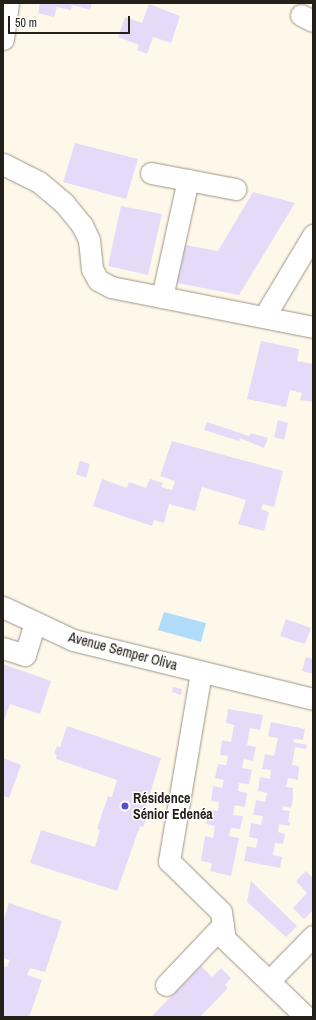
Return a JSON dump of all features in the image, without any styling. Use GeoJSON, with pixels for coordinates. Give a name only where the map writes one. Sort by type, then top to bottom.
{"type":"FeatureCollection","features":[{"type":"Feature","properties":{"kind":"street"},"geometry":{"type":"LineString","coordinates":[[3,39],[8,3]]}},
{"type":"Feature","properties":{"kind":"street"},"geometry":{"type":"LineString","coordinates":[[3,164],[39,182],[64,203],[82,225],[90,240],[92,269],[98,280],[111,287],[313,327]]}},
{"type":"Feature","properties":{"kind":"street"},"geometry":{"type":"LineString","coordinates":[[151,173],[236,189]]}},
{"type":"Feature","properties":{"kind":"street"},"geometry":{"type":"LineString","coordinates":[[162,297],[188,180]]}},
{"type":"Feature","properties":{"kind":"street"},"geometry":{"type":"LineString","coordinates":[[264,317],[313,235]]}},
{"type":"Feature","properties":{"kind":"street","name":"Avenue Semper Oliva"},"geometry":{"type":"LineString","coordinates":[[3,607],[73,640],[313,699]]}},
{"type":"Feature","properties":{"kind":"street"},"geometry":{"type":"LineString","coordinates":[[3,648],[25,655],[35,623]]}},
{"type":"Feature","properties":{"kind":"street"},"geometry":{"type":"LineString","coordinates":[[201,672],[169,861],[221,912],[225,939],[306,1017]]}},
{"type":"Feature","properties":{"kind":"street"},"geometry":{"type":"LineString","coordinates":[[166,985],[223,925]]}},
{"type":"Feature","properties":{"kind":"street"},"geometry":{"type":"LineString","coordinates":[[269,982],[313,936]]}},
{"type":"Feature","properties":{"kind":"water"},"geometry":{"type":"Polygon","coordinates":[[[164,612],[206,623],[201,642],[158,630],[164,612]]]}},
{"type":"Feature","properties":{"kind":"building"},"geometry":{"type":"Polygon","coordinates":[[[40,3],[92,3],[90,10],[72,5],[71,10],[57,7],[54,17],[38,13],[40,3]]]}},
{"type":"Feature","properties":{"kind":"building"},"geometry":{"type":"Polygon","coordinates":[[[149,4],[180,16],[171,43],[153,37],[147,54],[137,50],[139,45],[118,37],[125,17],[142,23],[149,4]]]}},
{"type":"Feature","properties":{"kind":"building"},"geometry":{"type":"Polygon","coordinates":[[[75,143],[138,159],[126,199],[63,182],[75,143]]]}},
{"type":"Feature","properties":{"kind":"building"},"geometry":{"type":"Polygon","coordinates":[[[253,192],[295,203],[239,295],[177,283],[185,245],[218,251],[253,192]]]}},
{"type":"Feature","properties":{"kind":"building"},"geometry":{"type":"Polygon","coordinates":[[[121,206],[162,214],[148,275],[108,266],[121,206]]]}},
{"type":"Feature","properties":{"kind":"building"},"geometry":{"type":"Polygon","coordinates":[[[261,341],[299,349],[297,361],[313,364],[313,402],[300,400],[302,393],[290,390],[286,407],[247,399],[261,341]]]}},
{"type":"Feature","properties":{"kind":"building"},"geometry":{"type":"Polygon","coordinates":[[[278,420],[288,423],[284,440],[274,437],[278,420]]]}},
{"type":"Feature","properties":{"kind":"building"},"geometry":{"type":"Polygon","coordinates":[[[207,422],[249,436],[251,433],[268,438],[264,448],[240,438],[239,441],[204,430],[207,422]]]}},
{"type":"Feature","properties":{"kind":"building"},"geometry":{"type":"Polygon","coordinates":[[[172,441],[283,471],[274,507],[263,504],[261,509],[269,512],[264,531],[238,524],[246,500],[202,487],[195,511],[169,504],[164,523],[154,520],[152,526],[93,506],[102,479],[127,488],[129,482],[146,488],[150,479],[163,483],[161,487],[172,490],[175,481],[160,476],[172,441]]]}},
{"type":"Feature","properties":{"kind":"building"},"geometry":{"type":"Polygon","coordinates":[[[80,461],[90,464],[86,478],[76,474],[80,461]]]}},
{"type":"Feature","properties":{"kind":"building"},"geometry":{"type":"Polygon","coordinates":[[[286,619],[311,628],[305,644],[280,636],[286,619]]]}},
{"type":"Feature","properties":{"kind":"building"},"geometry":{"type":"Polygon","coordinates":[[[306,657],[313,659],[313,674],[302,671],[306,657]]]}},
{"type":"Feature","properties":{"kind":"building"},"geometry":{"type":"Polygon","coordinates":[[[3,664],[51,681],[40,714],[10,704],[3,723],[3,664]]]}},
{"type":"Feature","properties":{"kind":"building"},"geometry":{"type":"Polygon","coordinates":[[[173,687],[182,689],[181,695],[172,692],[173,687]]]}},
{"type":"Feature","properties":{"kind":"building"},"geometry":{"type":"Polygon","coordinates":[[[228,709],[263,715],[260,730],[250,728],[247,745],[256,747],[253,761],[244,759],[242,768],[252,770],[249,784],[239,783],[238,791],[247,793],[245,807],[235,805],[233,815],[243,816],[240,829],[231,828],[229,836],[239,838],[231,876],[210,871],[212,863],[201,861],[205,836],[213,838],[215,826],[206,824],[209,810],[218,811],[219,802],[211,801],[213,786],[222,788],[224,780],[215,778],[218,764],[226,765],[228,756],[220,755],[222,740],[231,742],[234,725],[226,723],[228,709]]]}},
{"type":"Feature","properties":{"kind":"building"},"geometry":{"type":"Polygon","coordinates":[[[271,722],[305,729],[303,740],[294,739],[293,742],[307,745],[306,749],[295,747],[292,765],[299,766],[298,780],[288,778],[286,787],[293,788],[291,808],[283,806],[282,810],[290,811],[288,822],[290,822],[290,826],[279,824],[278,832],[285,834],[283,844],[275,843],[273,855],[282,857],[280,868],[244,861],[247,846],[256,848],[258,839],[249,837],[251,823],[261,825],[263,816],[253,815],[256,800],[265,802],[267,793],[258,791],[260,777],[270,779],[271,770],[262,769],[265,754],[274,756],[278,738],[268,736],[271,722]]]}},
{"type":"Feature","properties":{"kind":"building","name":"Résidence Sénior Edenéa"},"geometry":{"type":"Polygon","coordinates":[[[67,726],[161,758],[143,816],[147,818],[143,827],[140,826],[117,891],[30,863],[41,830],[95,847],[100,830],[97,829],[108,796],[112,797],[117,780],[56,759],[57,755],[54,754],[57,746],[60,747],[67,726]]]}},
{"type":"Feature","properties":{"kind":"building"},"geometry":{"type":"Polygon","coordinates":[[[3,758],[21,765],[9,798],[3,796],[3,758]]]}},
{"type":"Feature","properties":{"kind":"building"},"geometry":{"type":"Polygon","coordinates":[[[306,871],[313,878],[313,910],[304,919],[293,908],[307,893],[296,881],[306,871]]]}},
{"type":"Feature","properties":{"kind":"building"},"geometry":{"type":"Polygon","coordinates":[[[251,881],[297,926],[286,937],[247,902],[251,881]]]}},
{"type":"Feature","properties":{"kind":"building"},"geometry":{"type":"Polygon","coordinates":[[[9,903],[62,921],[45,972],[30,968],[27,975],[42,980],[29,1017],[3,1017],[3,966],[7,967],[10,960],[3,958],[3,921],[9,903]]]}},
{"type":"Feature","properties":{"kind":"building"},"geometry":{"type":"Polygon","coordinates":[[[201,966],[212,977],[221,968],[231,978],[225,985],[228,988],[200,1017],[151,1017],[201,966]]]}},
{"type":"Feature","properties":{"kind":"place","name":"Résidence Sénior Edenéa"},"geometry":{"type":"Point","coordinates":[125,806]}}]}
